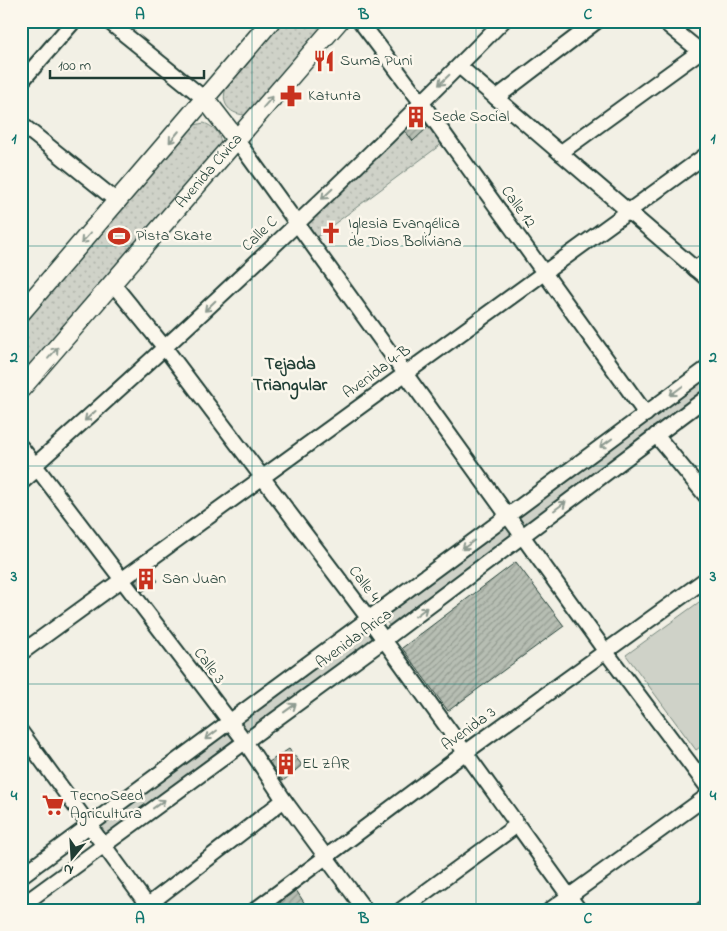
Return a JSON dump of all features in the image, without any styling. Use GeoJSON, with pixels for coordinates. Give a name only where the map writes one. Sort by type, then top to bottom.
{"type":"FeatureCollection","features":[{"type":"Feature","properties":{"kind":"main road"},"geometry":{"type":"LineString","coordinates":[[23,310],[206,100],[271,21]]}},
{"type":"Feature","properties":{"kind":"main road","name":"Avenida Cívica"},"geometry":{"type":"LineString","coordinates":[[21,389],[339,21]]}},
{"type":"Feature","properties":{"kind":"main road"},"geometry":{"type":"LineString","coordinates":[[206,100],[236,138]]}},
{"type":"Feature","properties":{"kind":"street"},"geometry":{"type":"LineString","coordinates":[[21,82],[74,21]]}},
{"type":"Feature","properties":{"kind":"street"},"geometry":{"type":"LineString","coordinates":[[108,21],[206,100]]}},
{"type":"Feature","properties":{"kind":"street","name":"Calle 12"},"geometry":{"type":"LineString","coordinates":[[360,21],[421,102],[646,414]]}},
{"type":"Feature","properties":{"kind":"street","name":"Calle C"},"geometry":{"type":"LineString","coordinates":[[21,483],[297,223],[503,21]]}},
{"type":"Feature","properties":{"kind":"street"},"geometry":{"type":"LineString","coordinates":[[496,98],[597,21]]}},
{"type":"Feature","properties":{"kind":"street"},"geometry":{"type":"LineString","coordinates":[[560,153],[704,52],[663,21]]}},
{"type":"Feature","properties":{"kind":"street"},"geometry":{"type":"LineString","coordinates":[[459,66],[628,212],[700,265],[706,278]]}},
{"type":"Feature","properties":{"kind":"street"},"geometry":{"type":"LineString","coordinates":[[21,124],[118,202]]}},
{"type":"Feature","properties":{"kind":"street"},"geometry":{"type":"LineString","coordinates":[[236,138],[521,535],[706,785]]}},
{"type":"Feature","properties":{"kind":"street","name":"Avenida 4-B"},"geometry":{"type":"LineString","coordinates":[[21,653],[706,155]]}},
{"type":"Feature","properties":{"kind":"street","name":"Calle 4"},"geometry":{"type":"LineString","coordinates":[[113,284],[165,348],[369,619],[579,910]]}},
{"type":"Feature","properties":{"kind":"street","name":"Avenida Arica"},"geometry":{"type":"LineString","coordinates":[[21,876],[706,369]]}},
{"type":"Feature","properties":{"kind":"street","name":"Avenida Arica"},"geometry":{"type":"LineString","coordinates":[[21,906],[244,740],[384,640],[521,535],[706,398]]}},
{"type":"Feature","properties":{"kind":"street"},"geometry":{"type":"LineString","coordinates":[[690,409],[706,407]]}},
{"type":"Feature","properties":{"kind":"street"},"geometry":{"type":"LineString","coordinates":[[656,435],[706,496]]}},
{"type":"Feature","properties":{"kind":"street","name":"Calle 3"},"geometry":{"type":"LineString","coordinates":[[21,448],[244,740],[284,800],[365,910]]}},
{"type":"Feature","properties":{"kind":"street","name":"Avenida 3"},"geometry":{"type":"LineString","coordinates":[[255,910],[466,752],[706,579]]}},
{"type":"Feature","properties":{"kind":"street"},"geometry":{"type":"LineString","coordinates":[[21,732],[149,907],[284,800]]}},
{"type":"Feature","properties":{"kind":"street"},"geometry":{"type":"LineString","coordinates":[[550,910],[706,796]]}},
{"type":"Feature","properties":{"kind":"street"},"geometry":{"type":"LineString","coordinates":[[401,910],[517,825]]}},
{"type":"Feature","properties":{"kind":"street"},"geometry":{"type":"LineString","coordinates":[[702,910],[706,907]]}},
{"type":"Feature","properties":{"kind":"shaded area"},"geometry":{"type":"Polygon","coordinates":[[[280,21],[331,21],[247,115],[241,115],[232,111],[226,104],[226,88],[280,21]]]}},
{"type":"Feature","properties":{"kind":"shaded area"},"geometry":{"type":"Polygon","coordinates":[[[420,113],[443,143],[314,239],[307,227],[308,222],[420,113]]]}},
{"type":"Feature","properties":{"kind":"shaded area"},"geometry":{"type":"Polygon","coordinates":[[[204,123],[213,128],[219,135],[219,153],[21,375],[21,317],[190,126],[204,123]]]}},
{"type":"Feature","properties":{"kind":"shaded area"},"geometry":{"type":"Polygon","coordinates":[[[706,378],[706,392],[389,625],[382,616],[706,378]]]}},
{"type":"Feature","properties":{"kind":"shaded area"},"geometry":{"type":"Polygon","coordinates":[[[706,597],[706,743],[696,750],[626,655],[706,597]]]}},
{"type":"Feature","properties":{"kind":"shaded area"},"geometry":{"type":"Polygon","coordinates":[[[370,628],[377,637],[243,734],[236,725],[370,628]]]}},
{"type":"Feature","properties":{"kind":"shaded area"},"geometry":{"type":"Polygon","coordinates":[[[228,731],[234,739],[106,835],[100,826],[228,731]]]}},
{"type":"Feature","properties":{"kind":"building"},"geometry":{"type":"Polygon","coordinates":[[[420,116],[428,127],[413,141],[405,131],[420,116]]]}},
{"type":"Feature","properties":{"kind":"building"},"geometry":{"type":"Polygon","coordinates":[[[516,562],[564,626],[448,711],[402,648],[516,562]]]}},
{"type":"Feature","properties":{"kind":"building","name":"San Juan"},"geometry":{"type":"Polygon","coordinates":[[[150,570],[158,581],[142,592],[135,581],[150,570]]]}},
{"type":"Feature","properties":{"kind":"building","name":"EL ZAR"},"geometry":{"type":"Polygon","coordinates":[[[289,749],[302,765],[283,781],[269,762],[289,749]]]}},
{"type":"Feature","properties":{"kind":"building"},"geometry":{"type":"Polygon","coordinates":[[[296,890],[305,904],[297,910],[286,910],[280,902],[296,890]]]}},
{"type":"Feature","properties":{"kind":"place","name":"Suma Puni"},"geometry":{"type":"Point","coordinates":[324,61]}},
{"type":"Feature","properties":{"kind":"place","name":"Katunta"},"geometry":{"type":"Point","coordinates":[291,96]}},
{"type":"Feature","properties":{"kind":"place","name":"Sede Social"},"geometry":{"type":"Point","coordinates":[416,117]}},
{"type":"Feature","properties":{"kind":"place","name":"Iglesia Evangélica de Dios Boliviana"},"geometry":{"type":"Point","coordinates":[331,233]}},
{"type":"Feature","properties":{"kind":"place","name":"Pista Skate"},"geometry":{"type":"Point","coordinates":[119,236]}},
{"type":"Feature","properties":{"kind":"place","name":"San Juan"},"geometry":{"type":"Point","coordinates":[146,579]}},
{"type":"Feature","properties":{"kind":"place","name":"EL ZAR"},"geometry":{"type":"Point","coordinates":[286,764]}},
{"type":"Feature","properties":{"kind":"place","name":"TecnoSeed Agricultura"},"geometry":{"type":"Point","coordinates":[53,805]}},
{"type":"Feature","properties":{"kind":"district","name":"Tejada Triangular"},"geometry":{"type":"Point","coordinates":[290,375]}}]}
